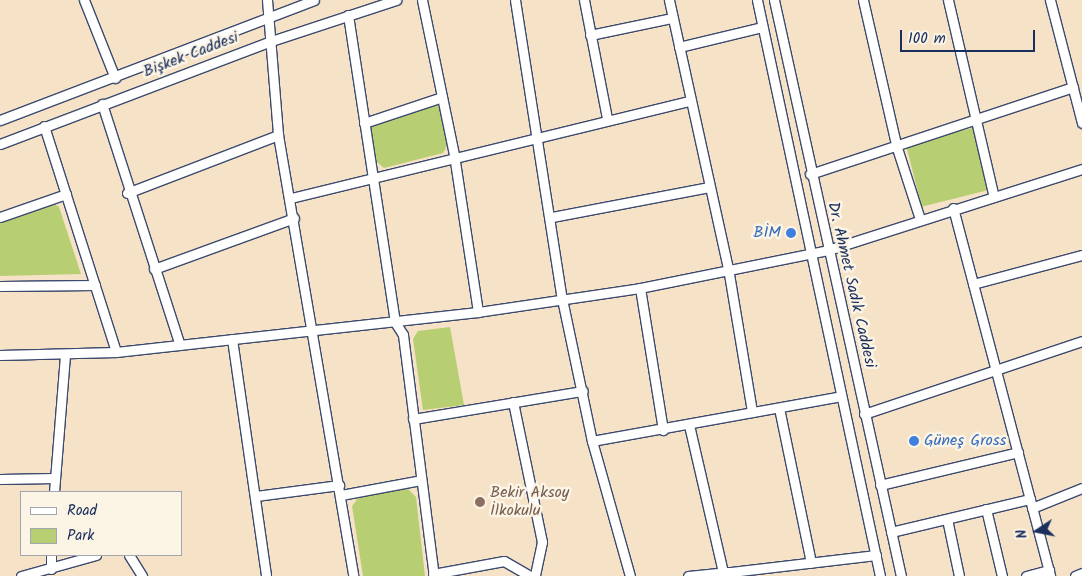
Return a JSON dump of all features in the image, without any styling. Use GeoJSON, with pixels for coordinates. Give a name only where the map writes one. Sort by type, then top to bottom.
{"type":"FeatureCollection","features":[{"type":"Feature","properties":{"kind":"street"},"geometry":{"type":"LineString","coordinates":[[84,0],[115,78]]}},
{"type":"Feature","properties":{"kind":"street"},"geometry":{"type":"LineString","coordinates":[[267,0],[270,13],[278,135],[291,198],[311,331],[354,576]]}},
{"type":"Feature","properties":{"kind":"street","name":"Bişkek Caddesi"},"geometry":{"type":"LineString","coordinates":[[0,120],[115,78],[270,13],[314,0]]}},
{"type":"Feature","properties":{"kind":"street","name":"Bişkek Caddesi"},"geometry":{"type":"LineString","coordinates":[[0,144],[271,41],[396,0]]}},
{"type":"Feature","properties":{"kind":"street"},"geometry":{"type":"LineString","coordinates":[[422,0],[454,155],[478,312]]}},
{"type":"Feature","properties":{"kind":"street"},"geometry":{"type":"LineString","coordinates":[[515,0],[552,217],[562,298],[592,441],[630,576]]}},
{"type":"Feature","properties":{"kind":"street"},"geometry":{"type":"LineString","coordinates":[[584,0],[607,118]]}},
{"type":"Feature","properties":{"kind":"street"},"geometry":{"type":"LineString","coordinates":[[669,0],[689,101],[728,268],[752,412]]}},
{"type":"Feature","properties":{"kind":"street","name":"Dr. Ahmet Sadık Caddesi"},"geometry":{"type":"LineString","coordinates":[[757,0],[880,576]]}},
{"type":"Feature","properties":{"kind":"street","name":"Dr. Ahmet Sadık Caddesi"},"geometry":{"type":"LineString","coordinates":[[774,0],[810,174],[901,576]]}},
{"type":"Feature","properties":{"kind":"street"},"geometry":{"type":"LineString","coordinates":[[864,0],[896,148],[920,219]]}},
{"type":"Feature","properties":{"kind":"street"},"geometry":{"type":"LineString","coordinates":[[948,0],[994,197]]}},
{"type":"Feature","properties":{"kind":"street"},"geometry":{"type":"LineString","coordinates":[[1050,0],[1082,123]]}},
{"type":"Feature","properties":{"kind":"street"},"geometry":{"type":"LineString","coordinates":[[348,15],[395,322],[403,334],[412,419],[433,575],[504,561],[530,576]]}},
{"type":"Feature","properties":{"kind":"street"},"geometry":{"type":"LineString","coordinates":[[590,35],[672,18]]}},
{"type":"Feature","properties":{"kind":"street"},"geometry":{"type":"LineString","coordinates":[[679,47],[762,27]]}},
{"type":"Feature","properties":{"kind":"street"},"geometry":{"type":"LineString","coordinates":[[810,174],[976,122],[1073,87]]}},
{"type":"Feature","properties":{"kind":"street"},"geometry":{"type":"LineString","coordinates":[[364,123],[442,97]]}},
{"type":"Feature","properties":{"kind":"street"},"geometry":{"type":"LineString","coordinates":[[291,198],[454,155],[607,118],[689,101]]}},
{"type":"Feature","properties":{"kind":"street"},"geometry":{"type":"LineString","coordinates":[[102,104],[127,193],[180,345]]}},
{"type":"Feature","properties":{"kind":"street"},"geometry":{"type":"LineString","coordinates":[[44,126],[116,352]]}},
{"type":"Feature","properties":{"kind":"street"},"geometry":{"type":"LineString","coordinates":[[127,193],[278,135]]}},
{"type":"Feature","properties":{"kind":"street"},"geometry":{"type":"LineString","coordinates":[[0,355],[65,356],[116,352],[478,312],[562,298],[640,288],[728,268],[828,250],[953,208],[1082,169]]}},
{"type":"Feature","properties":{"kind":"street"},"geometry":{"type":"LineString","coordinates":[[552,217],[709,187]]}},
{"type":"Feature","properties":{"kind":"street"},"geometry":{"type":"LineString","coordinates":[[0,217],[66,194]]}},
{"type":"Feature","properties":{"kind":"street"},"geometry":{"type":"LineString","coordinates":[[953,208],[1050,573],[1026,576]]}},
{"type":"Feature","properties":{"kind":"street"},"geometry":{"type":"LineString","coordinates":[[154,270],[294,218]]}},
{"type":"Feature","properties":{"kind":"street"},"geometry":{"type":"LineString","coordinates":[[973,284],[1082,255]]}},
{"type":"Feature","properties":{"kind":"street"},"geometry":{"type":"LineString","coordinates":[[0,286],[95,285]]}},
{"type":"Feature","properties":{"kind":"street"},"geometry":{"type":"LineString","coordinates":[[640,288],[663,430]]}},
{"type":"Feature","properties":{"kind":"street"},"geometry":{"type":"LineString","coordinates":[[232,339],[266,576]]}},
{"type":"Feature","properties":{"kind":"street"},"geometry":{"type":"LineString","coordinates":[[864,414],[1082,341]]}},
{"type":"Feature","properties":{"kind":"street"},"geometry":{"type":"LineString","coordinates":[[54,491],[65,356]]}},
{"type":"Feature","properties":{"kind":"street"},"geometry":{"type":"LineString","coordinates":[[412,419],[583,391]]}},
{"type":"Feature","properties":{"kind":"street"},"geometry":{"type":"LineString","coordinates":[[592,441],[689,426],[752,412],[841,396]]}},
{"type":"Feature","properties":{"kind":"street"},"geometry":{"type":"LineString","coordinates":[[513,402],[542,542],[535,576]]}},
{"type":"Feature","properties":{"kind":"street"},"geometry":{"type":"LineString","coordinates":[[779,408],[810,563]]}},
{"type":"Feature","properties":{"kind":"street"},"geometry":{"type":"LineString","coordinates":[[689,426],[729,573]]}},
{"type":"Feature","properties":{"kind":"street"},"geometry":{"type":"LineString","coordinates":[[880,485],[1018,452]]}},
{"type":"Feature","properties":{"kind":"street"},"geometry":{"type":"LineString","coordinates":[[0,479],[54,478]]}},
{"type":"Feature","properties":{"kind":"street"},"geometry":{"type":"LineString","coordinates":[[256,496],[340,490],[421,480]]}},
{"type":"Feature","properties":{"kind":"street"},"geometry":{"type":"LineString","coordinates":[[1032,508],[1082,488]]}},
{"type":"Feature","properties":{"kind":"street"},"geometry":{"type":"LineString","coordinates":[[891,532],[1030,499]]}},
{"type":"Feature","properties":{"kind":"street"},"geometry":{"type":"LineString","coordinates":[[986,509],[1002,576]]}},
{"type":"Feature","properties":{"kind":"street"},"geometry":{"type":"LineString","coordinates":[[947,519],[959,576]]}},
{"type":"Feature","properties":{"kind":"street"},"geometry":{"type":"LineString","coordinates":[[688,576],[729,573],[876,555]]}},
{"type":"Feature","properties":{"kind":"street"},"geometry":{"type":"LineString","coordinates":[[50,569],[51,556]]}},
{"type":"Feature","properties":{"kind":"street"},"geometry":{"type":"LineString","coordinates":[[21,576],[40,574],[50,569],[93,556]]}},
{"type":"Feature","properties":{"kind":"street"},"geometry":{"type":"LineString","coordinates":[[130,556],[142,576]]}},
{"type":"Feature","properties":{"kind":"street"},"geometry":{"type":"LineString","coordinates":[[1075,576],[1082,574]]}},
{"type":"Feature","properties":{"kind":"green space"},"geometry":{"type":"Polygon","coordinates":[[[435,105],[439,107],[448,144],[443,153],[384,168],[376,161],[369,127],[435,105]]]}},
{"type":"Feature","properties":{"kind":"green space"},"geometry":{"type":"Polygon","coordinates":[[[973,128],[988,190],[922,207],[906,145],[973,128]]]}},
{"type":"Feature","properties":{"kind":"green space"},"geometry":{"type":"Polygon","coordinates":[[[53,203],[59,207],[81,274],[0,276],[0,221],[53,203]]]}},
{"type":"Feature","properties":{"kind":"green space"},"geometry":{"type":"Polygon","coordinates":[[[450,327],[464,405],[423,410],[413,339],[418,331],[450,327]]]}},
{"type":"Feature","properties":{"kind":"green space"},"geometry":{"type":"Polygon","coordinates":[[[407,488],[416,497],[425,576],[363,576],[352,506],[359,497],[407,488]]]}},
{"type":"Feature","properties":{"kind":"place","name":"BİM"},"geometry":{"type":"Point","coordinates":[791,233]}},
{"type":"Feature","properties":{"kind":"place","name":"Güneş Gross"},"geometry":{"type":"Point","coordinates":[914,441]}},
{"type":"Feature","properties":{"kind":"place","name":"Bekir Aksoy İlkokulu"},"geometry":{"type":"Point","coordinates":[480,502]}}]}
